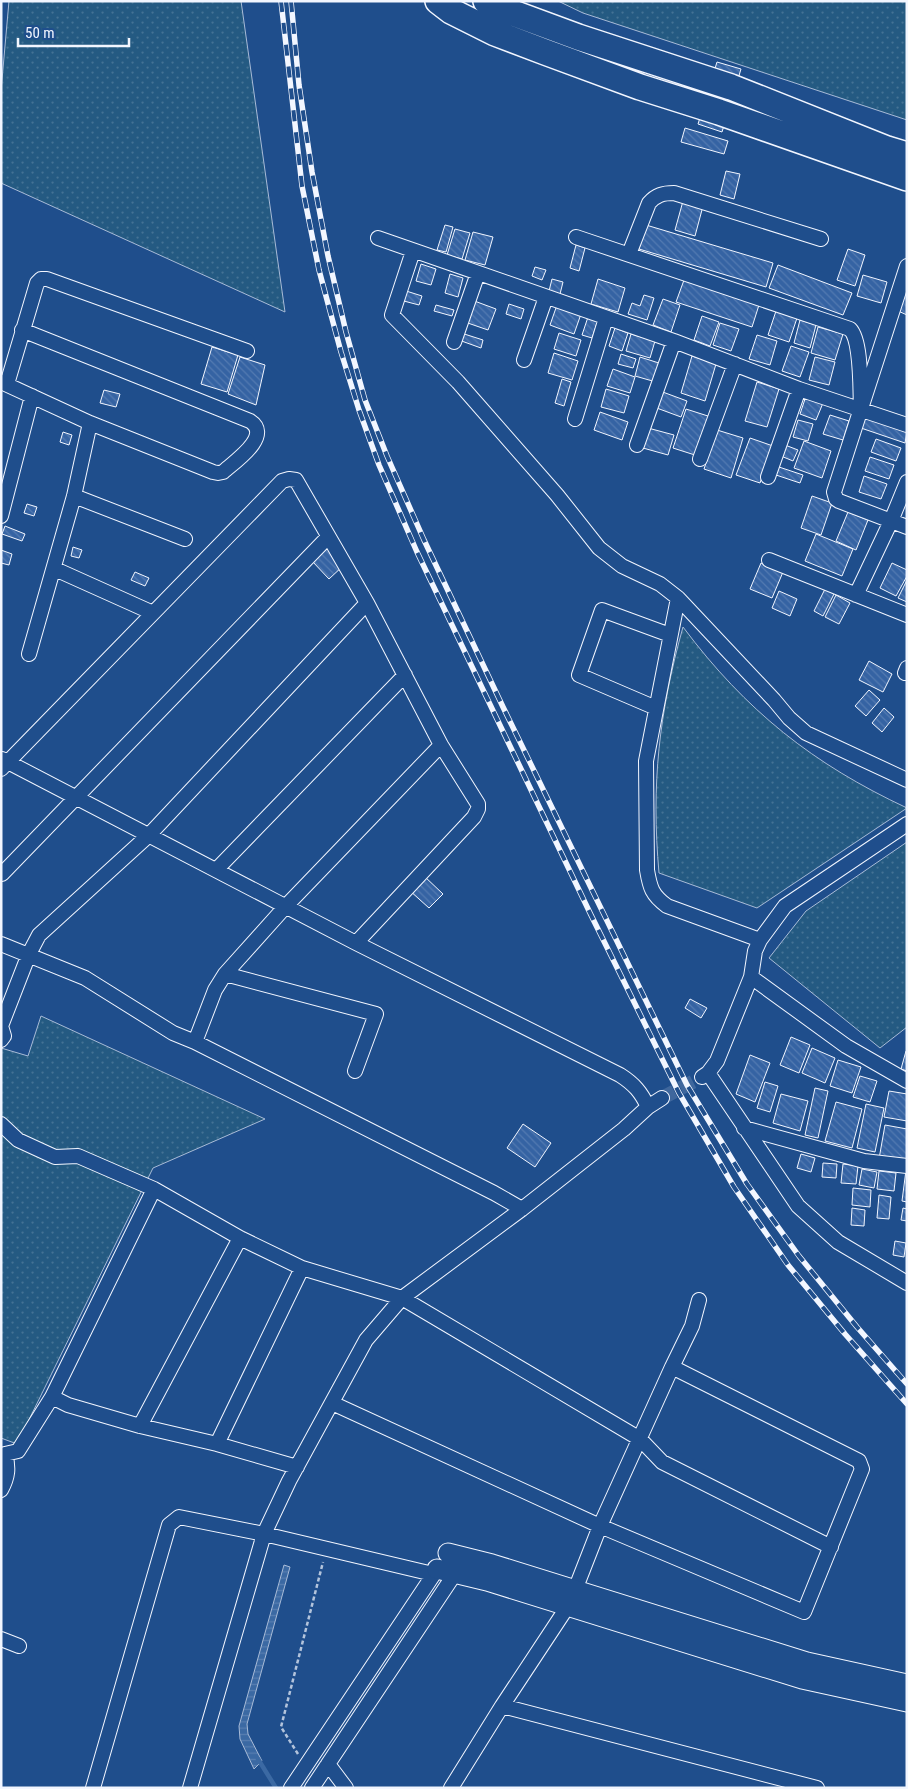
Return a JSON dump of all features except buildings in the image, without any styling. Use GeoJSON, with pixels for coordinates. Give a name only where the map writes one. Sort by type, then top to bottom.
{"type":"FeatureCollection","features":[{"type":"Feature","properties":{"kind":"highway"},"geometry":{"type":"LineString","coordinates":[[438,1],[451,11],[495,33],[640,88],[719,112],[907,178]]}},
{"type":"Feature","properties":{"kind":"highway"},"geometry":{"type":"LineString","coordinates":[[486,1],[497,7],[578,37],[731,87],[887,149],[907,155]]}},
{"type":"Feature","properties":{"kind":"street"},"geometry":{"type":"LineString","coordinates":[[629,254],[649,203],[659,195],[666,193],[674,193],[821,239]]}},
{"type":"Feature","properties":{"kind":"street"},"geometry":{"type":"LineString","coordinates":[[576,236],[850,330],[854,333],[858,346],[861,409]]}},
{"type":"Feature","properties":{"kind":"street"},"geometry":{"type":"LineString","coordinates":[[378,238],[674,341],[799,389],[907,425]]}},
{"type":"Feature","properties":{"kind":"street"},"geometry":{"type":"LineString","coordinates":[[413,251],[392,314],[458,382],[557,495],[599,548],[622,566],[660,584],[678,598],[789,718],[806,733],[907,780]]}},
{"type":"Feature","properties":{"kind":"street"},"geometry":{"type":"LineString","coordinates":[[907,266],[834,496],[839,501],[907,527]]}},
{"type":"Feature","properties":{"kind":"street"},"geometry":{"type":"LineString","coordinates":[[454,342],[478,273]]}},
{"type":"Feature","properties":{"kind":"street"},"geometry":{"type":"LineString","coordinates":[[22,330],[255,424],[257,429],[256,438],[252,446],[223,472],[218,473],[90,423],[4,383],[37,283],[41,279],[47,279],[247,351]]}},
{"type":"Feature","properties":{"kind":"street"},"geometry":{"type":"LineString","coordinates":[[524,360],[546,297]]}},
{"type":"Feature","properties":{"kind":"street"},"geometry":{"type":"LineString","coordinates":[[575,419],[606,318]]}},
{"type":"Feature","properties":{"kind":"street"},"geometry":{"type":"LineString","coordinates":[[637,445],[674,341]]}},
{"type":"Feature","properties":{"kind":"street"},"geometry":{"type":"LineString","coordinates":[[700,459],[735,364]]}},
{"type":"Feature","properties":{"kind":"street"},"geometry":{"type":"LineString","coordinates":[[768,478],[799,389]]}},
{"type":"Feature","properties":{"kind":"street"},"geometry":{"type":"LineString","coordinates":[[1,516],[32,396]]}},
{"type":"Feature","properties":{"kind":"street"},"geometry":{"type":"LineString","coordinates":[[29,654],[55,569],[90,423]]}},
{"type":"Feature","properties":{"kind":"street"},"geometry":{"type":"LineString","coordinates":[[356,943],[474,817],[478,804],[441,745],[367,603],[298,482],[289,479],[282,480],[4,763],[76,797],[356,943],[620,1075],[639,1090],[648,1107]]}},
{"type":"Feature","properties":{"kind":"street"},"geometry":{"type":"LineString","coordinates":[[856,595],[892,521],[907,482]]}},
{"type":"Feature","properties":{"kind":"street"},"geometry":{"type":"LineString","coordinates":[[74,496],[185,539]]}},
{"type":"Feature","properties":{"kind":"street"},"geometry":{"type":"LineString","coordinates":[[2,874],[328,537]]}},
{"type":"Feature","properties":{"kind":"street"},"geometry":{"type":"LineString","coordinates":[[769,560],[907,615]]}},
{"type":"Feature","properties":{"kind":"street"},"geometry":{"type":"LineString","coordinates":[[55,569],[153,613]]}},
{"type":"Feature","properties":{"kind":"street"},"geometry":{"type":"LineString","coordinates":[[678,598],[646,761],[650,886],[656,898],[667,906],[760,940]]}},
{"type":"Feature","properties":{"kind":"street"},"geometry":{"type":"LineString","coordinates":[[1,1040],[4,1036],[1,1026],[29,954],[39,935],[149,835],[367,603]]}},
{"type":"Feature","properties":{"kind":"street"},"geometry":{"type":"LineString","coordinates":[[656,708],[579,675],[602,610],[670,635]]}},
{"type":"Feature","properties":{"kind":"street"},"geometry":{"type":"LineString","coordinates":[[216,870],[405,675]]}},
{"type":"Feature","properties":{"kind":"street"},"geometry":{"type":"LineString","coordinates":[[195,1042],[215,990],[225,974],[286,906],[441,745]]}},
{"type":"Feature","properties":{"kind":"street"},"geometry":{"type":"LineString","coordinates":[[907,824],[785,906],[760,940],[751,977],[717,1061],[705,1075],[798,1206],[838,1242],[907,1283]]}},
{"type":"Feature","properties":{"kind":"street"},"geometry":{"type":"LineString","coordinates":[[1,944],[85,978],[173,1033],[195,1042],[494,1193],[522,1209]]}},
{"type":"Feature","properties":{"kind":"street"},"geometry":{"type":"LineString","coordinates":[[225,974],[376,1014],[355,1071]]}},
{"type":"Feature","properties":{"kind":"street"},"geometry":{"type":"LineString","coordinates":[[751,977],[846,1046],[907,1081]]}},
{"type":"Feature","properties":{"kind":"street"},"geometry":{"type":"LineString","coordinates":[[190,1788],[264,1534],[297,1467],[366,1340],[402,1298],[522,1209],[624,1129],[648,1107],[662,1098]]}},
{"type":"Feature","properties":{"kind":"street"},"geometry":{"type":"LineString","coordinates":[[1,1124],[18,1140],[55,1157],[78,1156],[154,1189],[240,1238],[302,1268],[402,1298],[640,1439],[662,1462],[830,1546]]}},
{"type":"Feature","properties":{"kind":"street"},"geometry":{"type":"LineString","coordinates":[[744,1128],[864,1161],[907,1166]]}},
{"type":"Feature","properties":{"kind":"street"},"geometry":{"type":"LineString","coordinates":[[1,1490],[7,1479],[8,1466],[3,1453],[18,1451],[52,1397],[154,1189]]}},
{"type":"Feature","properties":{"kind":"street"},"geometry":{"type":"LineString","coordinates":[[140,1426],[240,1238]]}},
{"type":"Feature","properties":{"kind":"street"},"geometry":{"type":"LineString","coordinates":[[217,1444],[302,1268]]}},
{"type":"Feature","properties":{"kind":"street"},"geometry":{"type":"LineString","coordinates":[[451,1788],[571,1598],[600,1526],[692,1326],[699,1300]]}},
{"type":"Feature","properties":{"kind":"street"},"geometry":{"type":"LineString","coordinates":[[332,1403],[600,1526],[804,1612],[862,1469],[859,1461],[672,1367]]}},
{"type":"Feature","properties":{"kind":"street"},"geometry":{"type":"LineString","coordinates":[[52,1397],[68,1405],[140,1426],[217,1444],[297,1467]]}},
{"type":"Feature","properties":{"kind":"street"},"geometry":{"type":"LineString","coordinates":[[93,1788],[169,1525],[178,1517],[571,1598],[807,1662],[907,1684]]}},
{"type":"Feature","properties":{"kind":"street"},"geometry":{"type":"LineString","coordinates":[[457,1555],[492,1564],[571,1598],[802,1679],[907,1702]]}},
{"type":"Feature","properties":{"kind":"street"},"geometry":{"type":"LineString","coordinates":[[291,1788],[435,1571],[457,1555]]}},
{"type":"Feature","properties":{"kind":"street"},"geometry":{"type":"LineString","coordinates":[[312,1788],[455,1573],[457,1555]]}},
{"type":"Feature","properties":{"kind":"street"},"geometry":{"type":"LineString","coordinates":[[1,1639],[19,1646]]}},
{"type":"Feature","properties":{"kind":"street"},"geometry":{"type":"LineString","coordinates":[[502,1706],[817,1788]]}},
{"type":"Feature","properties":{"kind":"street"},"geometry":{"type":"LineString","coordinates":[[328,1764],[346,1788]]}},
{"type":"Feature","properties":{"kind":"path"},"geometry":{"type":"LineString","coordinates":[[306,1766],[281,1727],[326,1548]]}},
{"type":"Feature","properties":{"kind":"shaded area"},"geometry":{"type":"Polygon","coordinates":[[[9,1],[241,1],[285,312],[1,183],[1,91],[9,1]]]}},
{"type":"Feature","properties":{"kind":"shaded area"},"geometry":{"type":"Polygon","coordinates":[[[558,1],[907,1],[907,120],[583,13],[558,1]]]}},
{"type":"Feature","properties":{"kind":"shaded area"},"geometry":{"type":"Polygon","coordinates":[[[683,627],[731,685],[783,732],[811,754],[841,773],[907,808],[757,908],[659,873],[656,809],[659,749],[668,689],[683,627]]]}},
{"type":"Feature","properties":{"kind":"shaded area"},"geometry":{"type":"Polygon","coordinates":[[[907,842],[907,1027],[880,1048],[769,958],[806,911],[907,842]]]}},
{"type":"Feature","properties":{"kind":"shaded area"},"geometry":{"type":"Polygon","coordinates":[[[41,1016],[265,1119],[153,1168],[17,1444],[1,1438],[1,1048],[28,1056],[41,1016]]]}},
{"type":"Feature","properties":{"kind":"shaded area"},"geometry":{"type":"Polygon","coordinates":[[[284,1565],[290,1567],[247,1724],[248,1734],[262,1761],[254,1769],[240,1739],[239,1726],[284,1565]]]}},
{"type":"Feature","properties":{"kind":"waterway"},"geometry":{"type":"LineString","coordinates":[[258,1759],[276,1788]]}},
{"type":"Feature","properties":{"kind":"tunnel"},"geometry":{"type":"LineString","coordinates":[[662,1098],[702,1077]]}},
{"type":"Feature","properties":{"kind":"railway"},"geometry":{"type":"LineString","coordinates":[[281,1],[302,186],[319,270],[359,410],[379,465],[417,552],[591,915],[679,1093],[734,1187],[788,1265],[845,1334],[907,1404]]}},
{"type":"Feature","properties":{"kind":"railway"},"geometry":{"type":"LineString","coordinates":[[291,1],[299,85],[312,172],[328,256],[346,332],[365,400],[424,540],[687,1085],[747,1184],[799,1256],[907,1384]]}}]}
